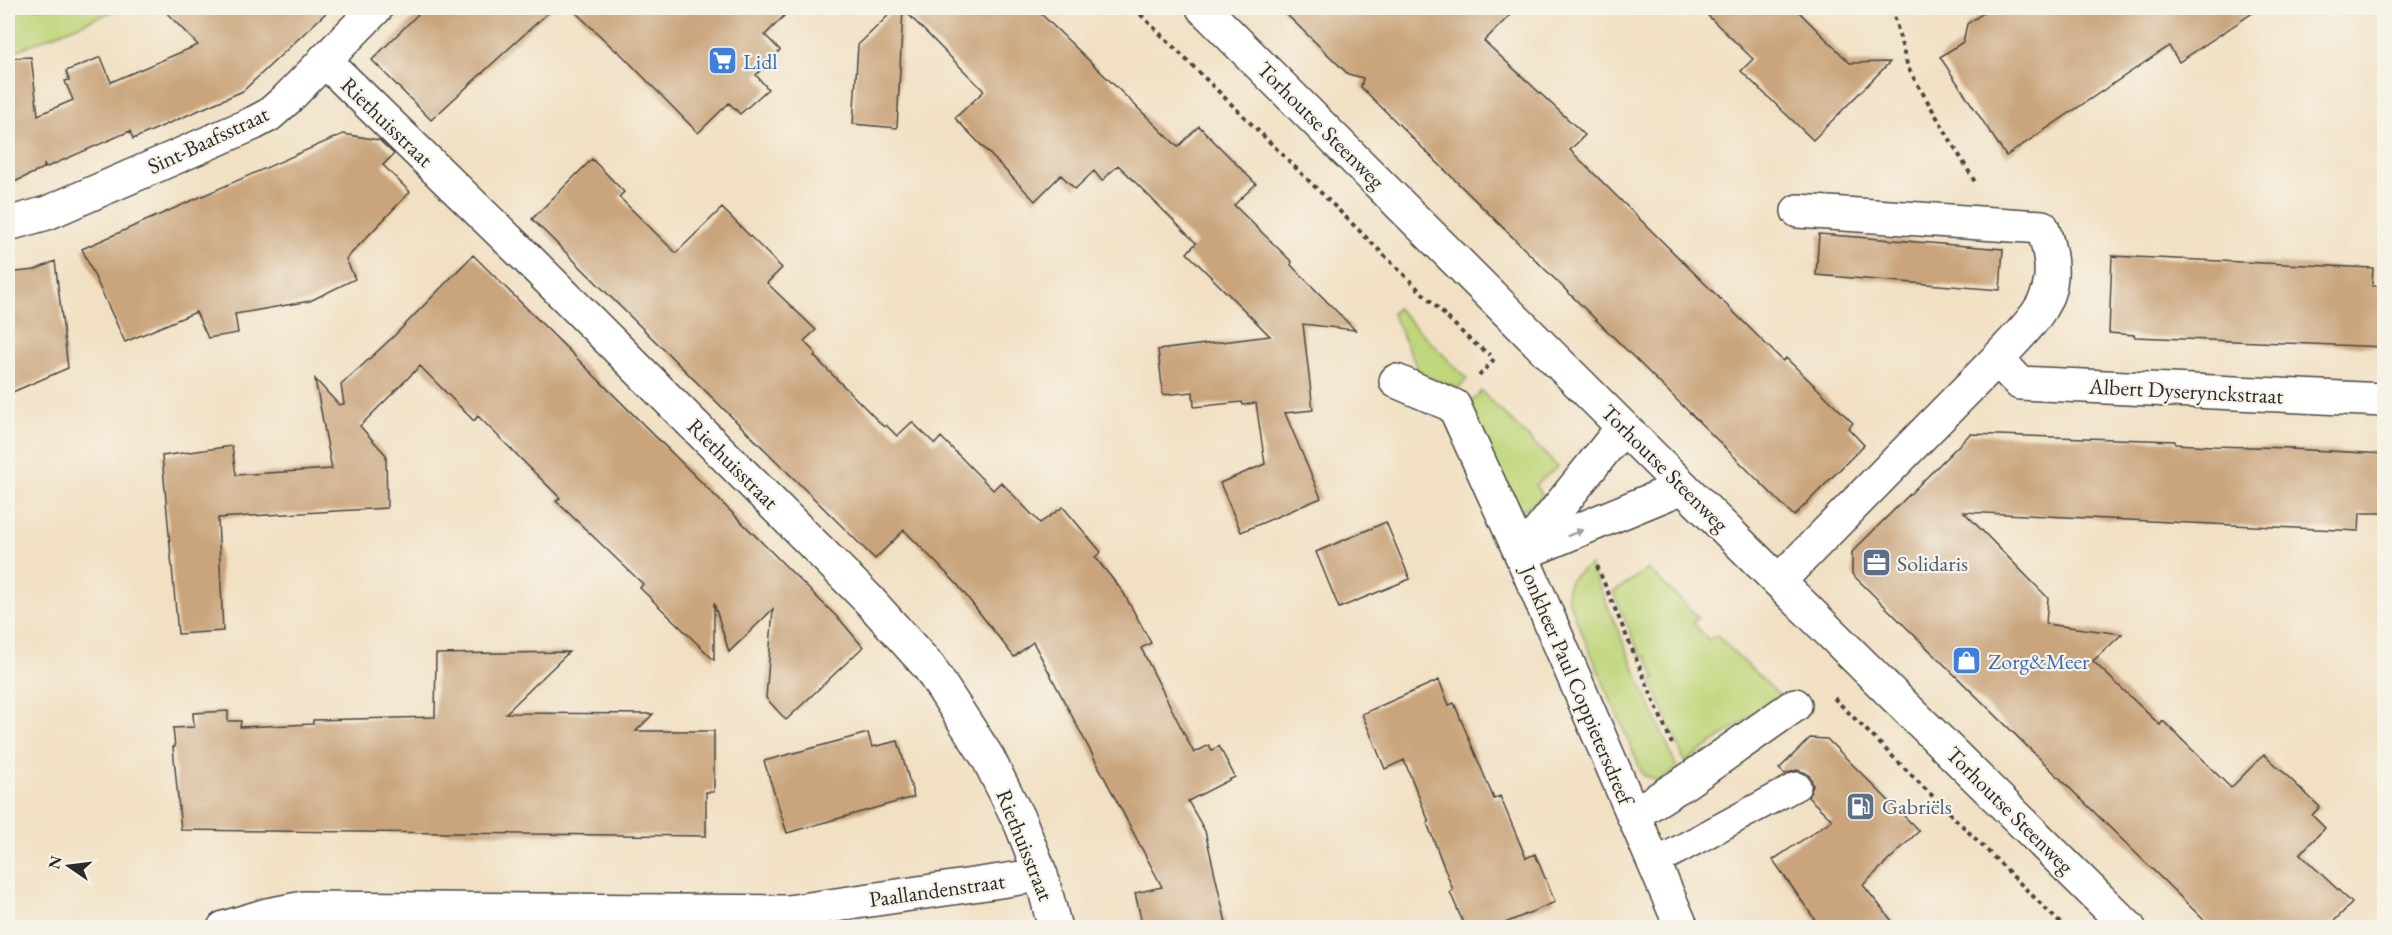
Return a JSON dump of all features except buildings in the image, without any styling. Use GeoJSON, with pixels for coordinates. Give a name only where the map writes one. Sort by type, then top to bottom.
{"type":"FeatureCollection","features":[{"type":"Feature","properties":{"kind":"street","name":"Sint-Baafsstraat"},"geometry":{"type":"LineString","coordinates":[[8,224],[47,213],[269,115],[376,8]]}},
{"type":"Feature","properties":{"kind":"street","name":"Torhoutse Steenweg"},"geometry":{"type":"LineString","coordinates":[[1203,8],[1683,487],[2129,927]]}},
{"type":"Feature","properties":{"kind":"street","name":"Riethuisstraat"},"geometry":{"type":"LineString","coordinates":[[324,60],[523,254],[868,599],[929,667],[988,758],[1021,824],[1041,874],[1055,927]]}},
{"type":"Feature","properties":{"kind":"street"},"geometry":{"type":"LineString","coordinates":[[1779,581],[2037,316],[2051,288],[2051,250],[2042,227],[1798,211]]}},
{"type":"Feature","properties":{"kind":"street","name":"Albert Dyserynckstraat"},"geometry":{"type":"LineString","coordinates":[[1997,359],[2020,383],[2385,400]]}},
{"type":"Feature","properties":{"kind":"street","name":"Jonkheer Paul Coppietersdreef"},"geometry":{"type":"LineString","coordinates":[[1396,381],[1454,406],[1521,554],[1682,927]]}},
{"type":"Feature","properties":{"kind":"street","name":"Jonkheer Paul Coppietersdreef"},"geometry":{"type":"LineString","coordinates":[[1521,554],[1623,427]]}},
{"type":"Feature","properties":{"kind":"street","name":"Jonkheer Paul Coppietersdreef"},"geometry":{"type":"LineString","coordinates":[[1521,554],[1683,487]]}},
{"type":"Feature","properties":{"kind":"street","name":"Jonkheer Paul Coppietersdreef"},"geometry":{"type":"LineString","coordinates":[[1633,814],[1688,781],[1795,705]]}},
{"type":"Feature","properties":{"kind":"street","name":"Paallandenstraat"},"geometry":{"type":"LineString","coordinates":[[224,927],[304,908],[788,912],[1041,874]]}},
{"type":"Feature","properties":{"kind":"lane"},"geometry":{"type":"LineString","coordinates":[[1654,863],[1797,786]]}},
{"type":"Feature","properties":{"kind":"path"},"geometry":{"type":"LineString","coordinates":[[1134,8],[1470,340],[1504,365]]}},
{"type":"Feature","properties":{"kind":"path"},"geometry":{"type":"LineString","coordinates":[[1892,8],[1908,68],[2000,224]]}},
{"type":"Feature","properties":{"kind":"path"},"geometry":{"type":"LineString","coordinates":[[1594,559],[1688,781]]}},
{"type":"Feature","properties":{"kind":"green space"},"geometry":{"type":"Polygon","coordinates":[[[8,8],[121,8],[8,54],[8,8]]]}},
{"type":"Feature","properties":{"kind":"green space"},"geometry":{"type":"Polygon","coordinates":[[[1397,308],[1467,379],[1459,388],[1421,376],[1392,313],[1397,308]]]}},
{"type":"Feature","properties":{"kind":"green space"},"geometry":{"type":"Polygon","coordinates":[[[1481,391],[1558,467],[1535,485],[1544,497],[1523,510],[1518,510],[1467,407],[1481,391]]]}},
{"type":"Feature","properties":{"kind":"green space"},"geometry":{"type":"Polygon","coordinates":[[[1590,565],[1677,768],[1658,781],[1643,775],[1568,600],[1569,583],[1575,575],[1590,565]]]}},
{"type":"Feature","properties":{"kind":"green space"},"geometry":{"type":"Polygon","coordinates":[[[1648,569],[1698,617],[1693,623],[1709,640],[1716,635],[1780,696],[1685,762],[1651,681],[1656,679],[1646,656],[1641,657],[1613,592],[1648,569]]]}},
{"type":"Feature","properties":{"kind":"place","name":"Lidl"},"geometry":{"type":"Point","coordinates":[722,61]}},
{"type":"Feature","properties":{"kind":"place","name":"Solidaris"},"geometry":{"type":"Point","coordinates":[1876,563]}},
{"type":"Feature","properties":{"kind":"place","name":"Zorg&Meer"},"geometry":{"type":"Point","coordinates":[1967,661]}},
{"type":"Feature","properties":{"kind":"place","name":"Gabriëls"},"geometry":{"type":"Point","coordinates":[1861,806]}}]}
